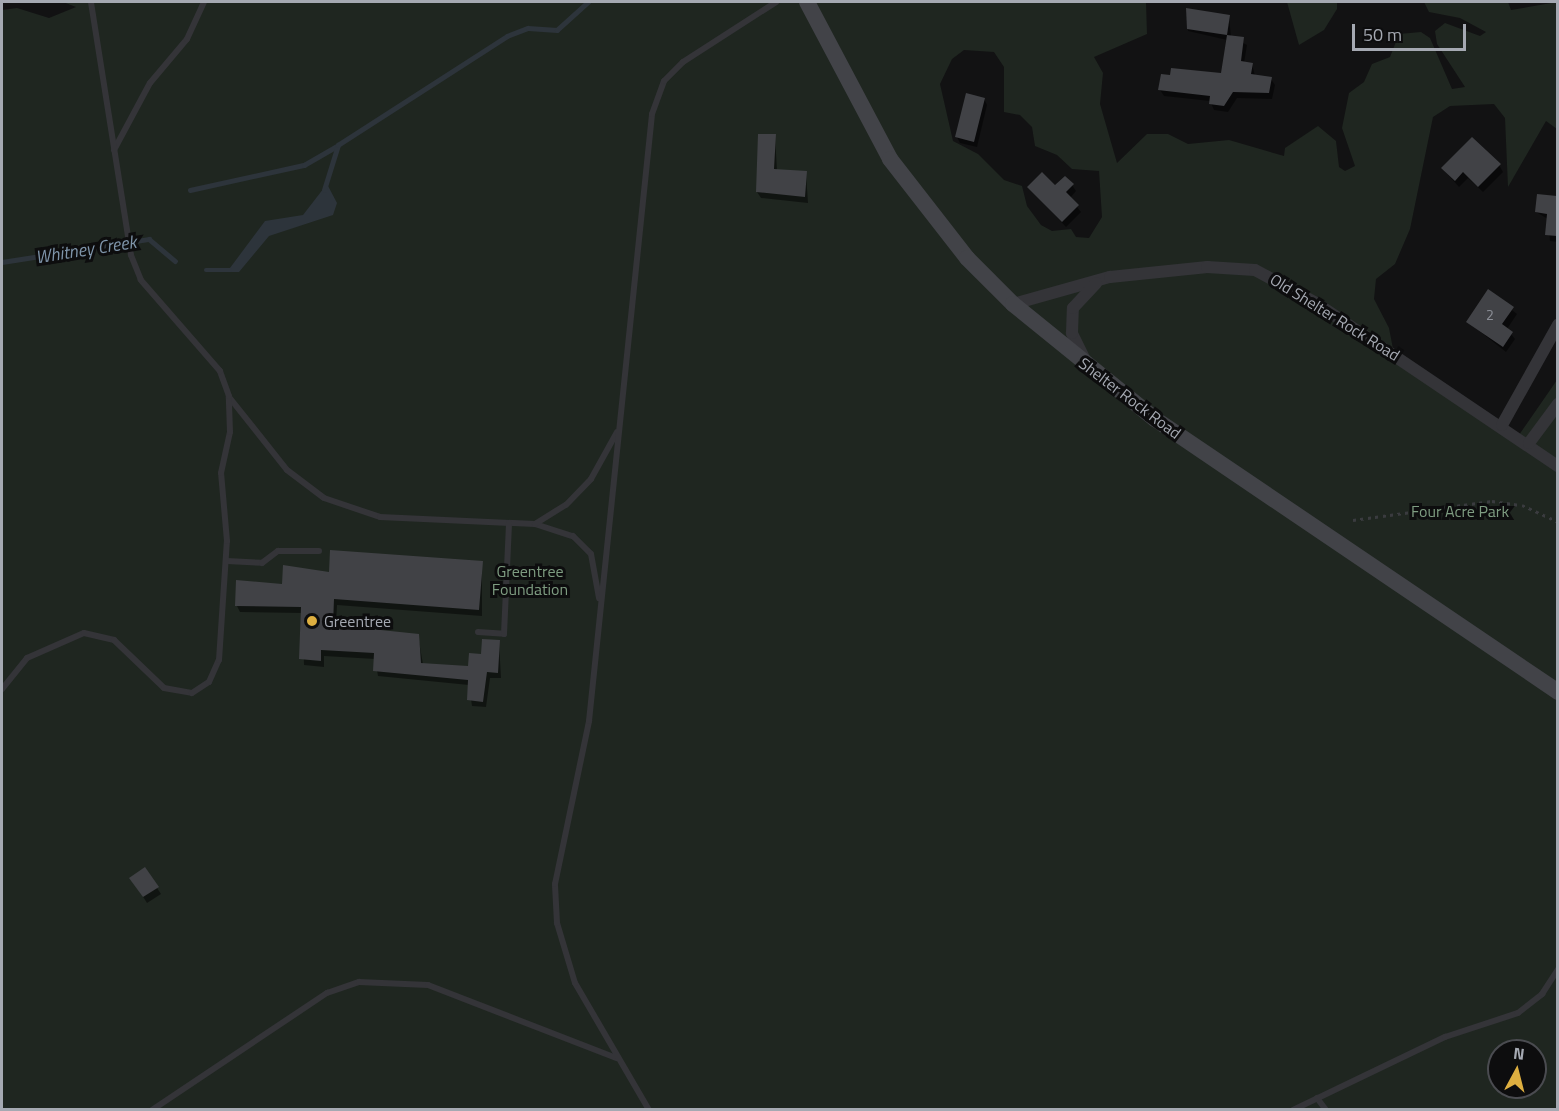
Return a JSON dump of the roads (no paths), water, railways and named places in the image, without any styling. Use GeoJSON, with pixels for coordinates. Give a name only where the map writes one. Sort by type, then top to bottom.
{"type":"FeatureCollection","features":[{"type":"Feature","properties":{"kind":"main road","name":"Shelter Rock Road"},"geometry":{"type":"LineString","coordinates":[[807,2],[890,159],[960,249],[1013,304],[1097,375],[1557,692]]}},
{"type":"Feature","properties":{"kind":"street","name":"Old Shelter Rock Road"},"geometry":{"type":"LineString","coordinates":[[1013,304],[1110,277],[1228,267],[1265,274],[1502,425],[1557,466]]}},
{"type":"Feature","properties":{"kind":"street"},"geometry":{"type":"LineString","coordinates":[[1097,375],[1077,347],[1071,321],[1081,295],[1110,277]]}},
{"type":"Feature","properties":{"kind":"street"},"geometry":{"type":"LineString","coordinates":[[1502,425],[1557,325]]}},
{"type":"Feature","properties":{"kind":"street"},"geometry":{"type":"LineString","coordinates":[[1529,443],[1557,404]]}},
{"type":"Feature","properties":{"kind":"lane"},"geometry":{"type":"LineString","coordinates":[[2,689],[27,658],[84,633],[114,640],[164,688],[192,693],[209,682],[219,660],[227,561],[221,473],[230,432],[229,396],[220,370],[141,280],[131,255],[91,2]]}},
{"type":"Feature","properties":{"kind":"lane"},"geometry":{"type":"LineString","coordinates":[[113,151],[150,83],[187,39],[204,2]]}},
{"type":"Feature","properties":{"kind":"lane"},"geometry":{"type":"LineString","coordinates":[[649,1110],[616,1059],[575,983],[557,923],[555,884],[589,721],[652,114],[664,81],[682,62],[776,2]]}},
{"type":"Feature","properties":{"kind":"lane"},"geometry":{"type":"LineString","coordinates":[[229,396],[287,470],[324,498],[380,517],[535,524],[573,536],[591,554],[601,606]]}},
{"type":"Feature","properties":{"kind":"lane"},"geometry":{"type":"LineString","coordinates":[[535,524],[566,505],[591,479],[619,429]]}},
{"type":"Feature","properties":{"kind":"lane"},"geometry":{"type":"LineString","coordinates":[[478,632],[504,634],[509,523]]}},
{"type":"Feature","properties":{"kind":"lane"},"geometry":{"type":"LineString","coordinates":[[227,561],[262,563],[278,551],[319,551]]}},
{"type":"Feature","properties":{"kind":"lane"},"geometry":{"type":"LineString","coordinates":[[1293,1110],[1446,1037],[1518,1013],[1542,994],[1557,969]]}},
{"type":"Feature","properties":{"kind":"lane"},"geometry":{"type":"LineString","coordinates":[[152,1110],[327,993],[359,982],[428,985],[616,1059]]}},
{"type":"Feature","properties":{"kind":"lane"},"geometry":{"type":"LineString","coordinates":[[1317,1098],[1326,1110]]}},
{"type":"Feature","properties":{"kind":"waterway","name":"Whitney Creek"},"geometry":{"type":"LineString","coordinates":[[324,190],[338,145],[507,36],[528,28],[557,30],[588,2]]}},
{"type":"Feature","properties":{"kind":"waterway","name":"Whitney Creek"},"geometry":{"type":"LineString","coordinates":[[190,190],[304,165],[338,145]]}},
{"type":"Feature","properties":{"kind":"waterway","name":"Whitney Creek"},"geometry":{"type":"LineString","coordinates":[[2,262],[149,239],[175,261]]}},
{"type":"Feature","properties":{"kind":"waterway","name":"Whitney Creek"},"geometry":{"type":"LineString","coordinates":[[206,270],[230,270]]}},
{"type":"Feature","properties":{"kind":"place","name":"Greentree"},"geometry":{"type":"Point","coordinates":[312,621]}},
{"type":"Feature","properties":{"kind":"park label","name":"Four Acre Park"},"geometry":{"type":"Point","coordinates":[1460,511]}},
{"type":"Feature","properties":{"kind":"park label","name":"Greentree Foundation"},"geometry":{"type":"Point","coordinates":[530,580]}}]}
